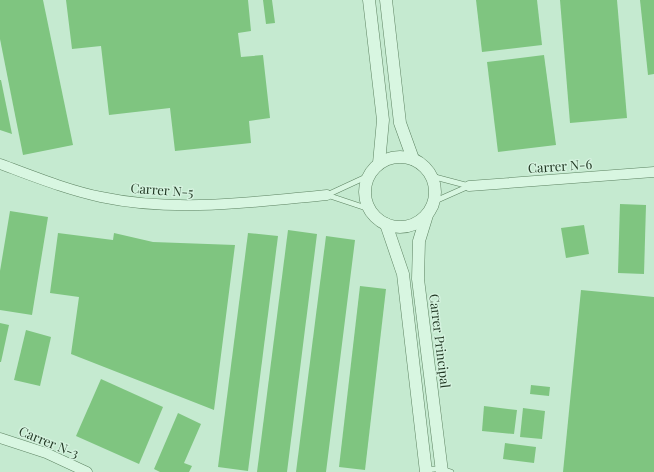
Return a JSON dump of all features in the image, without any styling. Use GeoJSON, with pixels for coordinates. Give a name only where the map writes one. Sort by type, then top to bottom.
{"type":"FeatureCollection","features":[{"type":"Feature","properties":{"kind":"street"},"geometry":{"type":"LineString","coordinates":[[369,0],[383,120],[379,163]]}},
{"type":"Feature","properties":{"kind":"street"},"geometry":{"type":"LineString","coordinates":[[386,0],[400,123],[413,159]]}},
{"type":"Feature","properties":{"kind":"street"},"geometry":{"type":"LineString","coordinates":[[402,156],[413,159],[426,169],[431,176],[435,191],[433,202],[427,214],[420,221],[406,226],[390,226],[377,219],[369,210],[366,203],[364,188],[368,176],[379,163],[389,158],[402,156]]}},
{"type":"Feature","properties":{"kind":"street","name":"Carrer N-5"},"geometry":{"type":"LineString","coordinates":[[0,164],[60,185],[101,197],[142,203],[189,206],[242,204],[327,195]]}},
{"type":"Feature","properties":{"kind":"street","name":"Carrer N-6"},"geometry":{"type":"LineString","coordinates":[[468,186],[654,172]]}},
{"type":"Feature","properties":{"kind":"street","name":"Carrer Principal"},"geometry":{"type":"LineString","coordinates":[[427,214],[419,241],[418,279],[445,471]]}},
{"type":"Feature","properties":{"kind":"street"},"geometry":{"type":"LineString","coordinates":[[386,224],[402,274],[424,472]]}},
{"type":"Feature","properties":{"kind":"street","name":"Carrer N-3"},"geometry":{"type":"LineString","coordinates":[[0,438],[46,453],[87,472]]}},
{"type":"Feature","properties":{"kind":"lane"},"geometry":{"type":"LineString","coordinates":[[327,195],[368,176]]}},
{"type":"Feature","properties":{"kind":"lane"},"geometry":{"type":"LineString","coordinates":[[431,176],[468,186]]}},
{"type":"Feature","properties":{"kind":"lane"},"geometry":{"type":"LineString","coordinates":[[433,202],[468,186]]}},
{"type":"Feature","properties":{"kind":"lane"},"geometry":{"type":"LineString","coordinates":[[327,195],[369,210]]}},
{"type":"Feature","properties":{"kind":"lane"},"geometry":{"type":"LineString","coordinates":[[424,472],[432,468],[445,471]]}},
{"type":"Feature","properties":{"kind":"building"},"geometry":{"type":"Polygon","coordinates":[[[0,0],[43,0],[73,145],[23,155],[0,39],[0,0]]]}},
{"type":"Feature","properties":{"kind":"building"},"geometry":{"type":"Polygon","coordinates":[[[66,0],[248,0],[251,31],[238,33],[241,57],[263,55],[270,118],[249,121],[251,143],[175,151],[170,108],[109,115],[101,46],[72,49],[66,0]]]}},
{"type":"Feature","properties":{"kind":"building"},"geometry":{"type":"Polygon","coordinates":[[[263,0],[272,0],[275,23],[266,24],[263,0]]]}},
{"type":"Feature","properties":{"kind":"building"},"geometry":{"type":"Polygon","coordinates":[[[476,0],[537,0],[542,45],[482,52],[476,0]]]}},
{"type":"Feature","properties":{"kind":"building"},"geometry":{"type":"Polygon","coordinates":[[[560,0],[617,0],[627,118],[570,123],[560,0]]]}},
{"type":"Feature","properties":{"kind":"building"},"geometry":{"type":"Polygon","coordinates":[[[640,0],[654,0],[654,74],[648,75],[640,0]]]}},
{"type":"Feature","properties":{"kind":"building"},"geometry":{"type":"Polygon","coordinates":[[[544,55],[556,145],[498,152],[487,62],[544,55]]]}},
{"type":"Feature","properties":{"kind":"building"},"geometry":{"type":"Polygon","coordinates":[[[1,80],[12,134],[0,130],[1,80]]]}},
{"type":"Feature","properties":{"kind":"building"},"geometry":{"type":"Polygon","coordinates":[[[620,204],[646,205],[644,274],[618,273],[620,204]]]}},
{"type":"Feature","properties":{"kind":"building"},"geometry":{"type":"Polygon","coordinates":[[[10,211],[48,217],[32,315],[0,310],[0,271],[10,211]]]}},
{"type":"Feature","properties":{"kind":"building"},"geometry":{"type":"Polygon","coordinates":[[[584,225],[589,254],[566,258],[561,228],[584,225]]]}},
{"type":"Feature","properties":{"kind":"building"},"geometry":{"type":"Polygon","coordinates":[[[288,230],[317,234],[287,472],[257,472],[288,230]]]}},
{"type":"Feature","properties":{"kind":"building"},"geometry":{"type":"Polygon","coordinates":[[[58,233],[113,240],[114,233],[153,242],[235,245],[214,410],[71,354],[79,297],[50,293],[58,233]]]}},
{"type":"Feature","properties":{"kind":"building"},"geometry":{"type":"Polygon","coordinates":[[[248,233],[278,236],[248,471],[218,467],[248,233]]]}},
{"type":"Feature","properties":{"kind":"building"},"geometry":{"type":"Polygon","coordinates":[[[326,236],[355,240],[326,472],[296,472],[326,236]]]}},
{"type":"Feature","properties":{"kind":"building"},"geometry":{"type":"Polygon","coordinates":[[[360,286],[386,289],[365,470],[339,467],[360,286]]]}},
{"type":"Feature","properties":{"kind":"building"},"geometry":{"type":"Polygon","coordinates":[[[581,290],[654,297],[654,472],[563,472],[581,290]]]}},
{"type":"Feature","properties":{"kind":"building"},"geometry":{"type":"Polygon","coordinates":[[[0,323],[9,325],[1,362],[0,362],[0,323]]]}},
{"type":"Feature","properties":{"kind":"building"},"geometry":{"type":"Polygon","coordinates":[[[26,330],[51,337],[40,386],[14,380],[26,330]]]}},
{"type":"Feature","properties":{"kind":"building"},"geometry":{"type":"Polygon","coordinates":[[[101,379],[163,407],[139,464],[76,436],[101,379]]]}},
{"type":"Feature","properties":{"kind":"building"},"geometry":{"type":"Polygon","coordinates":[[[531,385],[550,387],[549,396],[530,394],[531,385]]]}},
{"type":"Feature","properties":{"kind":"building"},"geometry":{"type":"Polygon","coordinates":[[[484,406],[517,410],[514,434],[482,431],[484,406]]]}},
{"type":"Feature","properties":{"kind":"building"},"geometry":{"type":"Polygon","coordinates":[[[523,408],[545,411],[542,439],[520,437],[523,408]]]}},
{"type":"Feature","properties":{"kind":"building"},"geometry":{"type":"Polygon","coordinates":[[[178,413],[201,424],[184,463],[192,466],[189,472],[160,472],[154,469],[178,413]]]}},
{"type":"Feature","properties":{"kind":"building"},"geometry":{"type":"Polygon","coordinates":[[[505,443],[536,447],[534,463],[503,459],[505,443]]]}}]}
